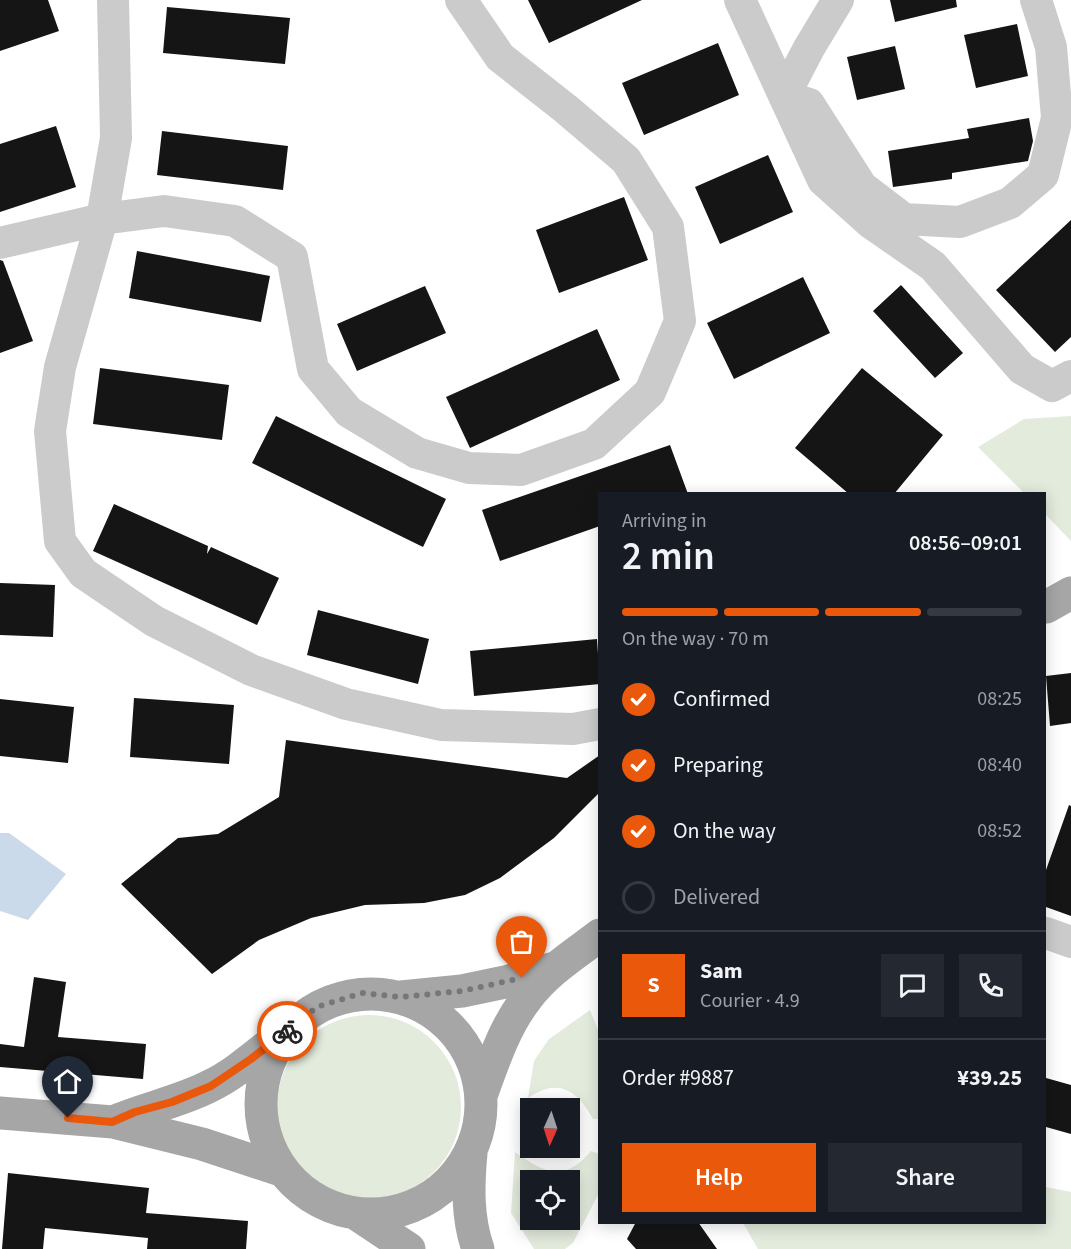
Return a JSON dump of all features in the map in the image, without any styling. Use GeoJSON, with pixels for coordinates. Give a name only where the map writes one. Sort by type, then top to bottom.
{"type":"FeatureCollection","features":[{"type":"Feature","properties":{"kind":"main road"},"geometry":{"type":"LineString","coordinates":[[1046,607],[1071,592]]}},
{"type":"Feature","properties":{"kind":"main road"},"geometry":{"type":"LineString","coordinates":[[482,1094],[507,1029],[527,996],[555,968],[598,936]]}},
{"type":"Feature","properties":{"kind":"main road"},"geometry":{"type":"LineString","coordinates":[[112,1122],[211,1086],[251,1059],[317,1007],[362,993],[401,997],[462,991],[555,968]]}},
{"type":"Feature","properties":{"kind":"main road"},"geometry":{"type":"LineString","coordinates":[[401,997],[434,1012],[459,1036],[474,1062],[482,1094],[482,1120],[471,1153],[468,1190],[474,1238],[478,1249]]}},
{"type":"Feature","properties":{"kind":"main road"},"geometry":{"type":"LineString","coordinates":[[287,1030],[269,1058],[259,1103],[265,1140],[281,1170],[296,1186],[331,1208],[358,1215],[408,1249]]}},
{"type":"Feature","properties":{"kind":"main road"},"geometry":{"type":"LineString","coordinates":[[0,1113],[112,1122],[202,1144],[281,1170]]}},
{"type":"Feature","properties":{"kind":"main road"},"geometry":{"type":"LineString","coordinates":[[358,1215],[406,1210],[449,1184],[471,1153]]}},
{"type":"Feature","properties":{"kind":"lane"},"geometry":{"type":"LineString","coordinates":[[113,0],[116,138],[102,219],[60,367],[50,432],[60,541],[82,573],[154,621],[251,670],[346,704],[441,725],[573,729],[598,724]]}},
{"type":"Feature","properties":{"kind":"lane"},"geometry":{"type":"LineString","coordinates":[[0,243],[102,219],[164,211],[235,221],[292,257],[313,369],[349,412],[417,453],[469,468],[521,470],[594,444],[650,392],[680,321],[668,226],[626,160],[567,109],[500,57],[461,0]]}},
{"type":"Feature","properties":{"kind":"lane"},"geometry":{"type":"LineString","coordinates":[[740,0],[823,180],[871,223],[933,266],[1022,369],[1053,387],[1071,376]]}},
{"type":"Feature","properties":{"kind":"lane"},"geometry":{"type":"LineString","coordinates":[[784,96],[838,0]]}},
{"type":"Feature","properties":{"kind":"lane"},"geometry":{"type":"LineString","coordinates":[[784,96],[809,104],[862,187],[904,219],[960,222],[1010,202],[1043,175],[1057,118],[1051,47],[1036,0]]}},
{"type":"Feature","properties":{"kind":"lane"},"geometry":{"type":"LineString","coordinates":[[1046,933],[1071,942]]}},
{"type":"Feature","properties":{"kind":"shaded area"},"geometry":{"type":"Polygon","coordinates":[[[1071,416],[1071,541],[1046,515],[1046,492],[1023,492],[978,447],[1024,419],[1071,416]]]}},
{"type":"Feature","properties":{"kind":"shaded area"},"geometry":{"type":"Polygon","coordinates":[[[590,1010],[598,1030],[598,1119],[593,1119],[580,1098],[566,1090],[549,1088],[528,1098],[534,1061],[549,1039],[590,1010]]]}},
{"type":"Feature","properties":{"kind":"shaded area"},"geometry":{"type":"Polygon","coordinates":[[[369,1015],[404,1022],[420,1030],[434,1042],[446,1056],[454,1072],[461,1107],[454,1142],[446,1158],[434,1172],[420,1184],[404,1192],[369,1199],[334,1192],[318,1184],[304,1172],[292,1158],[284,1142],[277,1107],[284,1072],[292,1056],[304,1042],[318,1030],[334,1022],[369,1015]]]}},
{"type":"Feature","properties":{"kind":"shaded area"},"geometry":{"type":"Polygon","coordinates":[[[591,1151],[598,1153],[598,1195],[580,1230],[580,1170],[566,1170],[572,1168],[591,1151]]]}},
{"type":"Feature","properties":{"kind":"shaded area"},"geometry":{"type":"Polygon","coordinates":[[[515,1152],[520,1158],[550,1170],[520,1170],[520,1227],[511,1213],[515,1152]]]}},
{"type":"Feature","properties":{"kind":"shaded area"},"geometry":{"type":"Polygon","coordinates":[[[1046,1187],[1071,1192],[1071,1249],[758,1249],[744,1224],[1046,1224],[1046,1187]]]}},
{"type":"Feature","properties":{"kind":"shaded area"},"geometry":{"type":"Polygon","coordinates":[[[522,1230],[580,1230],[573,1243],[565,1249],[534,1249],[522,1230]]]}},
{"type":"Feature","properties":{"kind":"water"},"geometry":{"type":"Polygon","coordinates":[[[0,833],[9,833],[66,874],[28,920],[0,911],[0,833]]]}},
{"type":"Feature","properties":{"kind":"building"},"geometry":{"type":"Polygon","coordinates":[[[0,0],[48,0],[59,31],[0,51],[0,0]]]}},
{"type":"Feature","properties":{"kind":"building"},"geometry":{"type":"Polygon","coordinates":[[[528,0],[642,0],[549,43],[528,0]]]}},
{"type":"Feature","properties":{"kind":"building"},"geometry":{"type":"Polygon","coordinates":[[[890,0],[956,0],[957,7],[895,22],[890,0]]]}},
{"type":"Feature","properties":{"kind":"building"},"geometry":{"type":"Polygon","coordinates":[[[167,7],[290,18],[285,64],[163,53],[167,7]]]}},
{"type":"Feature","properties":{"kind":"building"},"geometry":{"type":"Polygon","coordinates":[[[1017,24],[1028,76],[976,88],[964,35],[1017,24]]]}},
{"type":"Feature","properties":{"kind":"building"},"geometry":{"type":"Polygon","coordinates":[[[718,43],[739,95],[644,135],[622,83],[718,43]]]}},
{"type":"Feature","properties":{"kind":"building"},"geometry":{"type":"Polygon","coordinates":[[[895,46],[905,89],[857,100],[847,57],[895,46]]]}},
{"type":"Feature","properties":{"kind":"building"},"geometry":{"type":"Polygon","coordinates":[[[1029,118],[1033,141],[1028,161],[952,173],[952,179],[893,187],[888,151],[969,138],[967,129],[1029,118]]]}},
{"type":"Feature","properties":{"kind":"building"},"geometry":{"type":"Polygon","coordinates":[[[56,126],[76,187],[0,212],[0,144],[56,126]]]}},
{"type":"Feature","properties":{"kind":"building"},"geometry":{"type":"Polygon","coordinates":[[[162,131],[288,146],[283,190],[157,175],[162,131]]]}},
{"type":"Feature","properties":{"kind":"building"},"geometry":{"type":"Polygon","coordinates":[[[768,155],[793,212],[720,244],[695,187],[768,155]]]}},
{"type":"Feature","properties":{"kind":"building"},"geometry":{"type":"Polygon","coordinates":[[[624,197],[648,260],[559,293],[536,230],[624,197]]]}},
{"type":"Feature","properties":{"kind":"building"},"geometry":{"type":"Polygon","coordinates":[[[1071,220],[1071,337],[1055,352],[996,290],[1071,220]]]}},
{"type":"Feature","properties":{"kind":"building"},"geometry":{"type":"Polygon","coordinates":[[[137,251],[270,276],[261,322],[129,298],[137,251]]]}},
{"type":"Feature","properties":{"kind":"building"},"geometry":{"type":"Polygon","coordinates":[[[0,260],[3,261],[33,341],[0,353],[0,260]]]}},
{"type":"Feature","properties":{"kind":"building"},"geometry":{"type":"Polygon","coordinates":[[[803,277],[830,333],[734,379],[707,323],[803,277]]]}},
{"type":"Feature","properties":{"kind":"building"},"geometry":{"type":"Polygon","coordinates":[[[901,285],[963,353],[935,378],[873,311],[901,285]]]}},
{"type":"Feature","properties":{"kind":"building"},"geometry":{"type":"Polygon","coordinates":[[[425,286],[446,333],[357,371],[337,324],[425,286]]]}},
{"type":"Feature","properties":{"kind":"building"},"geometry":{"type":"Polygon","coordinates":[[[597,329],[620,380],[470,448],[446,397],[597,329]]]}},
{"type":"Feature","properties":{"kind":"building"},"geometry":{"type":"Polygon","coordinates":[[[100,368],[229,385],[222,440],[93,424],[100,368]]]}},
{"type":"Feature","properties":{"kind":"building"},"geometry":{"type":"Polygon","coordinates":[[[862,368],[943,435],[896,492],[847,492],[795,448],[862,368]]]}},
{"type":"Feature","properties":{"kind":"building"},"geometry":{"type":"Polygon","coordinates":[[[276,416],[446,499],[423,547],[252,463],[276,416]]]}},
{"type":"Feature","properties":{"kind":"building"},"geometry":{"type":"Polygon","coordinates":[[[670,445],[687,492],[598,492],[598,527],[500,561],[482,510],[670,445]]]}},
{"type":"Feature","properties":{"kind":"building"},"geometry":{"type":"Polygon","coordinates":[[[114,504],[208,546],[207,554],[211,547],[279,578],[257,625],[93,551],[114,504]]]}},
{"type":"Feature","properties":{"kind":"building"},"geometry":{"type":"Polygon","coordinates":[[[0,583],[55,585],[53,637],[0,635],[0,583]]]}},
{"type":"Feature","properties":{"kind":"building"},"geometry":{"type":"Polygon","coordinates":[[[318,610],[429,639],[418,684],[307,655],[318,610]]]}},
{"type":"Feature","properties":{"kind":"building"},"geometry":{"type":"Polygon","coordinates":[[[597,639],[598,684],[474,696],[470,651],[597,639]]]}},
{"type":"Feature","properties":{"kind":"building"},"geometry":{"type":"Polygon","coordinates":[[[1071,673],[1071,723],[1050,726],[1046,676],[1071,673]]]}},
{"type":"Feature","properties":{"kind":"building"},"geometry":{"type":"Polygon","coordinates":[[[134,698],[234,705],[229,764],[130,757],[134,698]]]}},
{"type":"Feature","properties":{"kind":"building"},"geometry":{"type":"Polygon","coordinates":[[[0,699],[74,707],[68,763],[0,756],[0,699]]]}},
{"type":"Feature","properties":{"kind":"building"},"geometry":{"type":"Polygon","coordinates":[[[286,740],[567,778],[598,756],[598,794],[554,838],[500,878],[465,895],[424,903],[365,905],[311,918],[259,940],[212,974],[121,884],[178,838],[218,834],[279,797],[286,740]]]}},
{"type":"Feature","properties":{"kind":"building"},"geometry":{"type":"Polygon","coordinates":[[[1069,805],[1071,806],[1071,916],[1046,907],[1046,870],[1069,805]]]}},
{"type":"Feature","properties":{"kind":"building"},"geometry":{"type":"Polygon","coordinates":[[[34,977],[66,982],[58,1037],[146,1044],[143,1079],[0,1067],[0,1044],[24,1047],[34,977]]]}},
{"type":"Feature","properties":{"kind":"building"},"geometry":{"type":"Polygon","coordinates":[[[1046,1078],[1071,1085],[1071,1134],[1046,1127],[1046,1078]]]}},
{"type":"Feature","properties":{"kind":"building"},"geometry":{"type":"Polygon","coordinates":[[[8,1173],[149,1188],[146,1213],[248,1221],[246,1249],[147,1249],[148,1238],[45,1228],[43,1249],[2,1249],[8,1173]]]}},
{"type":"Feature","properties":{"kind":"building"},"geometry":{"type":"Polygon","coordinates":[[[635,1224],[699,1224],[717,1249],[636,1249],[627,1239],[635,1224]]]}},
{"type":"Feature","properties":{"kind":"way so far"},"geometry":{"type":"LineString","coordinates":[[287,1031],[317,1007],[362,993],[401,997],[462,991],[522,978]]}},
{"type":"Feature","properties":{"kind":"route"},"geometry":{"type":"LineString","coordinates":[[68,1118],[112,1122],[135,1112],[172,1102],[211,1086],[287,1031]]}}]}
